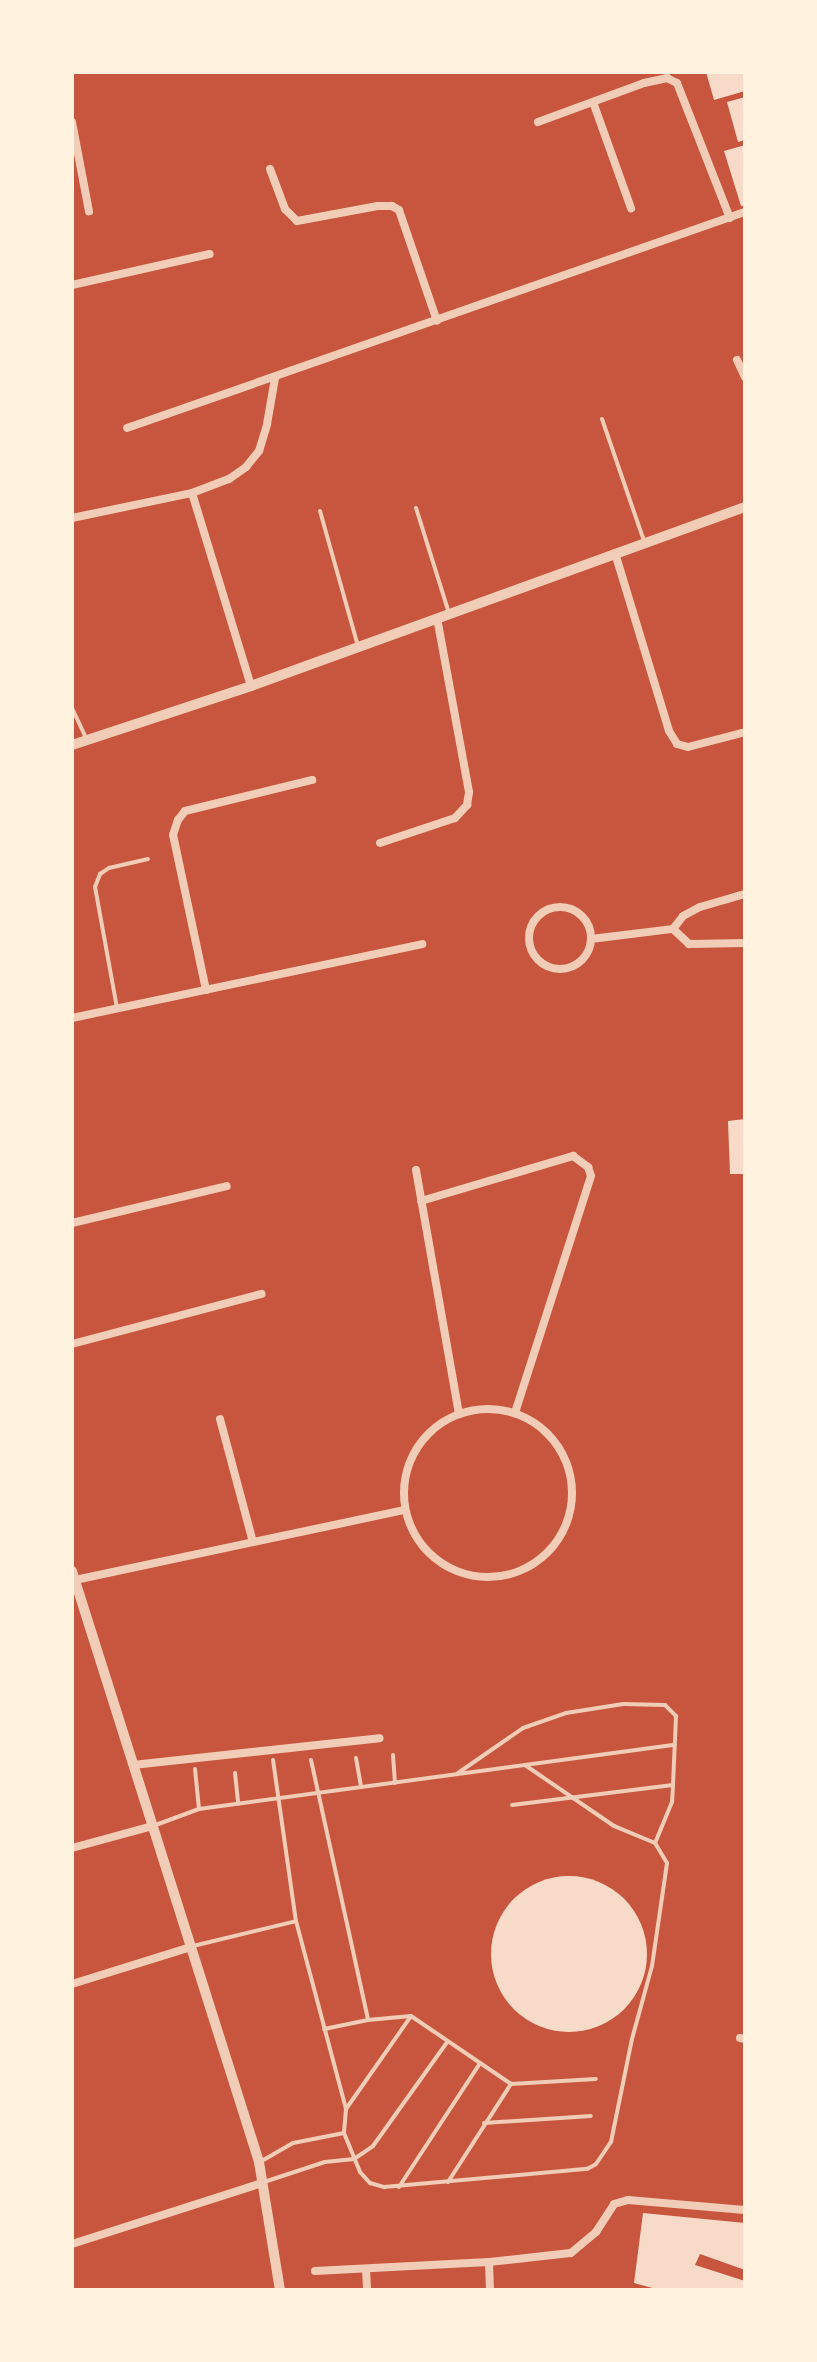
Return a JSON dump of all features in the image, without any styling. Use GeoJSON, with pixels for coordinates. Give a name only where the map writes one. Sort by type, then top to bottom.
{"type":"FeatureCollection","features":[{"type":"Feature","properties":{"kind":"street"},"geometry":{"type":"LineString","coordinates":[[538,122],[667,78],[677,83],[730,218]]}},
{"type":"Feature","properties":{"kind":"street"},"geometry":{"type":"LineString","coordinates":[[593,102],[631,208]]}},
{"type":"Feature","properties":{"kind":"street"},"geometry":{"type":"LineString","coordinates":[[72,122],[89,211]]}},
{"type":"Feature","properties":{"kind":"street"},"geometry":{"type":"LineString","coordinates":[[270,169],[285,209],[297,221],[378,206],[399,210],[404,215],[437,321]]}},
{"type":"Feature","properties":{"kind":"street"},"geometry":{"type":"LineString","coordinates":[[127,428],[745,212]]}},
{"type":"Feature","properties":{"kind":"street"},"geometry":{"type":"LineString","coordinates":[[72,285],[210,254]]}},
{"type":"Feature","properties":{"kind":"street"},"geometry":{"type":"LineString","coordinates":[[737,360],[745,377]]}},
{"type":"Feature","properties":{"kind":"street"},"geometry":{"type":"LineString","coordinates":[[72,518],[192,493],[229,479],[246,467],[259,451],[275,378]]}},
{"type":"Feature","properties":{"kind":"street"},"geometry":{"type":"LineString","coordinates":[[192,493],[251,686]]}},
{"type":"Feature","properties":{"kind":"street"},"geometry":{"type":"LineString","coordinates":[[72,745],[251,686],[745,507]]}},
{"type":"Feature","properties":{"kind":"street"},"geometry":{"type":"LineString","coordinates":[[615,553],[669,731],[677,744],[688,747],[745,732]]}},
{"type":"Feature","properties":{"kind":"street"},"geometry":{"type":"LineString","coordinates":[[380,843],[455,818],[467,805],[469,792],[437,618]]}},
{"type":"Feature","properties":{"kind":"street"},"geometry":{"type":"LineString","coordinates":[[206,990],[173,835],[185,811],[312,780]]}},
{"type":"Feature","properties":{"kind":"street"},"geometry":{"type":"LineString","coordinates":[[591,939],[673,929],[683,916],[700,907],[745,894]]}},
{"type":"Feature","properties":{"kind":"street"},"geometry":{"type":"LineString","coordinates":[[558,907],[582,917],[591,939],[584,958],[576,965],[557,969],[540,962],[529,940],[530,929],[541,914],[558,907]]}},
{"type":"Feature","properties":{"kind":"street"},"geometry":{"type":"LineString","coordinates":[[673,929],[689,944],[745,943]]}},
{"type":"Feature","properties":{"kind":"street"},"geometry":{"type":"LineString","coordinates":[[72,1018],[422,944]]}},
{"type":"Feature","properties":{"kind":"street"},"geometry":{"type":"LineString","coordinates":[[421,1201],[573,1156],[585,1163],[591,1176],[515,1413]]}},
{"type":"Feature","properties":{"kind":"street"},"geometry":{"type":"LineString","coordinates":[[416,1170],[459,1414]]}},
{"type":"Feature","properties":{"kind":"street"},"geometry":{"type":"LineString","coordinates":[[72,1223],[227,1186]]}},
{"type":"Feature","properties":{"kind":"street"},"geometry":{"type":"LineString","coordinates":[[72,1344],[261,1294]]}},
{"type":"Feature","properties":{"kind":"street"},"geometry":{"type":"LineString","coordinates":[[487,1409],[515,1413],[548,1434],[560,1449],[572,1486],[567,1525],[544,1557],[510,1575],[490,1578],[461,1573],[435,1559],[422,1545],[405,1510],[403,1492],[410,1459],[430,1432],[459,1414],[487,1409]]}},
{"type":"Feature","properties":{"kind":"street"},"geometry":{"type":"LineString","coordinates":[[220,1419],[253,1542]]}},
{"type":"Feature","properties":{"kind":"street"},"geometry":{"type":"LineString","coordinates":[[280,2290],[259,2162],[73,1576],[405,1510]]}},
{"type":"Feature","properties":{"kind":"street"},"geometry":{"type":"LineString","coordinates":[[133,1765],[380,1738]]}},
{"type":"Feature","properties":{"kind":"street"},"geometry":{"type":"LineString","coordinates":[[72,1848],[153,1826]]}},
{"type":"Feature","properties":{"kind":"street"},"geometry":{"type":"LineString","coordinates":[[72,1984],[191,1947]]}},
{"type":"Feature","properties":{"kind":"street"},"geometry":{"type":"LineString","coordinates":[[72,2244],[262,2183]]}},
{"type":"Feature","properties":{"kind":"street"},"geometry":{"type":"LineString","coordinates":[[315,2271],[489,2262],[571,2253],[596,2232],[614,2204],[628,2200],[745,2210]]}},
{"type":"Feature","properties":{"kind":"street"},"geometry":{"type":"LineString","coordinates":[[489,2262],[490,2290]]}},
{"type":"Feature","properties":{"kind":"street"},"geometry":{"type":"LineString","coordinates":[[366,2269],[367,2290]]}},
{"type":"Feature","properties":{"kind":"lane"},"geometry":{"type":"LineString","coordinates":[[602,419],[645,543]]}},
{"type":"Feature","properties":{"kind":"lane"},"geometry":{"type":"LineString","coordinates":[[416,508],[449,614]]}},
{"type":"Feature","properties":{"kind":"lane"},"geometry":{"type":"LineString","coordinates":[[320,511],[358,646]]}},
{"type":"Feature","properties":{"kind":"lane"},"geometry":{"type":"LineString","coordinates":[[72,708],[87,740]]}},
{"type":"Feature","properties":{"kind":"lane"},"geometry":{"type":"LineString","coordinates":[[117,1008],[95,887],[100,874],[109,868],[148,859]]}},
{"type":"Feature","properties":{"kind":"lane"},"geometry":{"type":"LineString","coordinates":[[457,1774],[523,1728],[566,1713],[623,1704],[671,1708],[676,1716],[672,1802],[655,1843]]}},
{"type":"Feature","properties":{"kind":"lane"},"geometry":{"type":"LineString","coordinates":[[153,1826],[199,1809],[675,1745]]}},
{"type":"Feature","properties":{"kind":"lane"},"geometry":{"type":"LineString","coordinates":[[393,1755],[395,1783]]}},
{"type":"Feature","properties":{"kind":"lane"},"geometry":{"type":"LineString","coordinates":[[356,1758],[361,1787]]}},
{"type":"Feature","properties":{"kind":"lane"},"geometry":{"type":"LineString","coordinates":[[273,1760],[296,1921],[346,2109],[344,2133],[360,2172],[370,2183],[399,2187],[587,2169],[596,2164],[611,2142],[663,1910],[667,1863],[655,1843],[614,1826],[525,1765]]}},
{"type":"Feature","properties":{"kind":"lane"},"geometry":{"type":"LineString","coordinates":[[311,1760],[368,2020]]}},
{"type":"Feature","properties":{"kind":"lane"},"geometry":{"type":"LineString","coordinates":[[195,1769],[199,1809]]}},
{"type":"Feature","properties":{"kind":"lane"},"geometry":{"type":"LineString","coordinates":[[235,1773],[238,1804]]}},
{"type":"Feature","properties":{"kind":"lane"},"geometry":{"type":"LineString","coordinates":[[512,1805],[673,1785]]}},
{"type":"Feature","properties":{"kind":"lane"},"geometry":{"type":"LineString","coordinates":[[191,1947],[296,1921]]}},
{"type":"Feature","properties":{"kind":"lane"},"geometry":{"type":"LineString","coordinates":[[346,2109],[411,2016]]}},
{"type":"Feature","properties":{"kind":"lane"},"geometry":{"type":"LineString","coordinates":[[324,2029],[411,2016],[511,2084],[596,2079]]}},
{"type":"Feature","properties":{"kind":"lane"},"geometry":{"type":"LineString","coordinates":[[262,2183],[325,2162],[354,2159],[373,2146],[448,2041]]}},
{"type":"Feature","properties":{"kind":"lane"},"geometry":{"type":"LineString","coordinates":[[399,2187],[480,2063]]}},
{"type":"Feature","properties":{"kind":"lane"},"geometry":{"type":"LineString","coordinates":[[448,2182],[511,2084]]}},
{"type":"Feature","properties":{"kind":"lane"},"geometry":{"type":"LineString","coordinates":[[484,2123],[591,2116]]}},
{"type":"Feature","properties":{"kind":"lane"},"geometry":{"type":"LineString","coordinates":[[259,2162],[293,2143],[344,2133]]}},
{"type":"Feature","properties":{"kind":"building"},"geometry":{"type":"Polygon","coordinates":[[[706,72],[745,72],[745,91],[714,100],[706,72]]]}},
{"type":"Feature","properties":{"kind":"building"},"geometry":{"type":"Polygon","coordinates":[[[745,97],[745,140],[738,142],[727,102],[745,97]]]}},
{"type":"Feature","properties":{"kind":"building"},"geometry":{"type":"Polygon","coordinates":[[[745,145],[745,205],[741,206],[724,151],[745,145]]]}},
{"type":"Feature","properties":{"kind":"building"},"geometry":{"type":"Polygon","coordinates":[[[745,1119],[745,1174],[730,1174],[728,1121],[745,1119]]]}},
{"type":"Feature","properties":{"kind":"building"},"geometry":{"type":"Polygon","coordinates":[[[569,1876],[599,1882],[624,1899],[641,1924],[647,1954],[641,1984],[624,2009],[599,2026],[569,2032],[539,2026],[514,2009],[497,1984],[491,1954],[497,1924],[514,1899],[539,1882],[569,1876]]]}},
{"type":"Feature","properties":{"kind":"building"},"geometry":{"type":"Polygon","coordinates":[[[643,2213],[745,2223],[745,2270],[700,2254],[695,2265],[745,2281],[745,2290],[660,2290],[634,2283],[643,2213]]]}}]}
